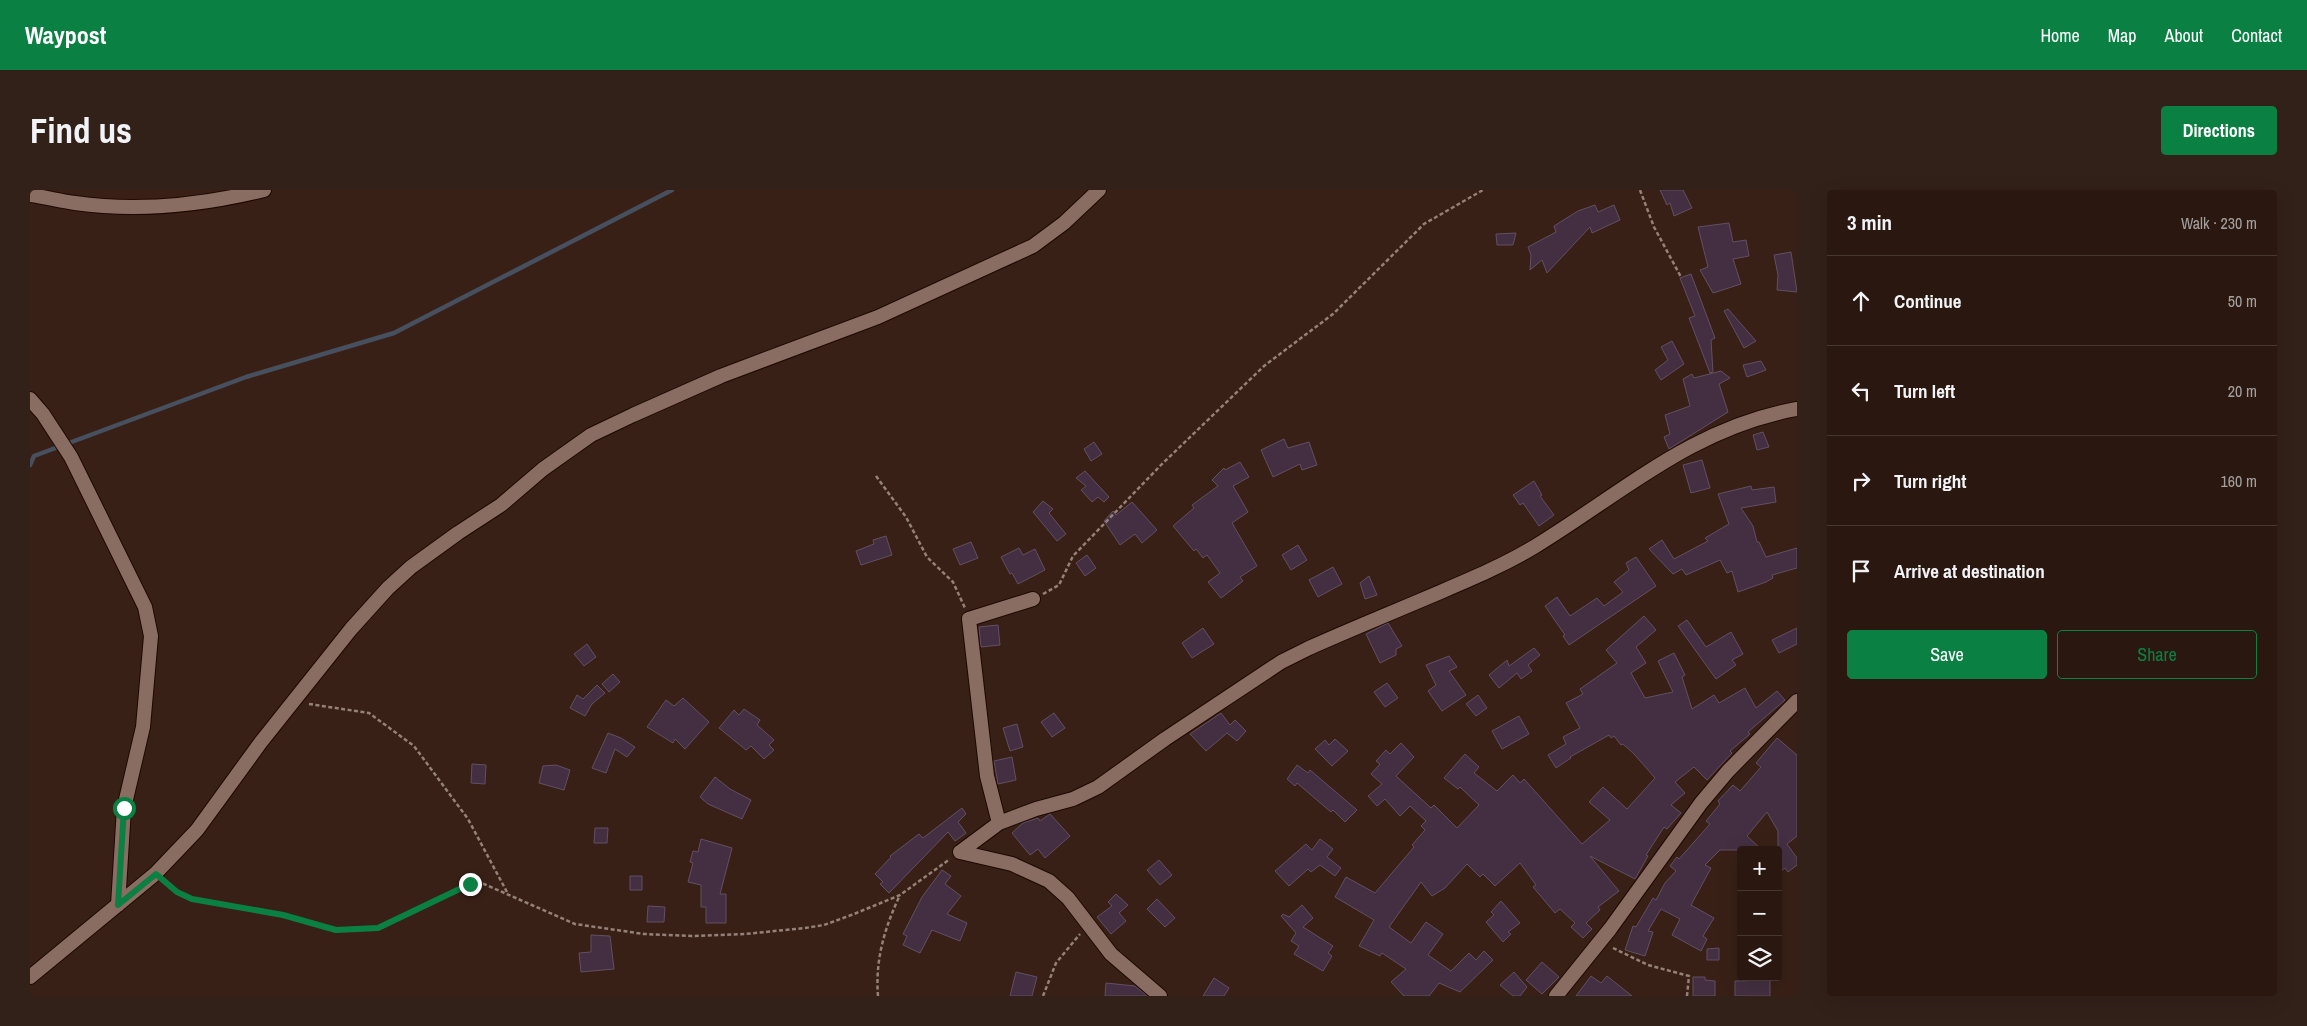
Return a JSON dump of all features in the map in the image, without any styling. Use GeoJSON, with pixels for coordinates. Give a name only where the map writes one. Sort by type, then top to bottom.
{"type":"FeatureCollection","features":[{"type":"Feature","properties":{"kind":"street"},"geometry":{"type":"LineString","coordinates":[[30,194],[75,204],[136,206],[188,204],[264,190]]}},
{"type":"Feature","properties":{"kind":"street"},"geometry":{"type":"LineString","coordinates":[[30,978],[156,874],[197,830],[293,701],[351,629],[388,588],[458,533],[501,505],[543,469],[591,434],[721,376],[878,317],[1033,246],[1064,223],[1099,190]]}},
{"type":"Feature","properties":{"kind":"street"},"geometry":{"type":"LineString","coordinates":[[30,399],[43,414],[71,456],[145,607],[151,636],[143,727],[124,808],[118,905]]}},
{"type":"Feature","properties":{"kind":"street"},"geometry":{"type":"LineString","coordinates":[[960,852],[999,823],[1036,809],[1073,799],[1098,787],[1142,754],[1281,662],[1309,648],[1492,570],[1534,547],[1648,470],[1683,449],[1725,429],[1767,414],[1797,409]]}},
{"type":"Feature","properties":{"kind":"street"},"geometry":{"type":"LineString","coordinates":[[999,823],[987,776],[970,619],[1033,599]]}},
{"type":"Feature","properties":{"kind":"street"},"geometry":{"type":"LineString","coordinates":[[1556,996],[1600,941],[1701,803],[1728,771],[1797,701]]}},
{"type":"Feature","properties":{"kind":"street"},"geometry":{"type":"LineString","coordinates":[[960,852],[1012,864],[1049,880],[1068,898],[1111,954],[1160,996]]}},
{"type":"Feature","properties":{"kind":"path"},"geometry":{"type":"LineString","coordinates":[[1033,599],[1059,585],[1073,556],[1162,464],[1264,366],[1333,314],[1424,224],[1483,190]]}},
{"type":"Feature","properties":{"kind":"path"},"geometry":{"type":"LineString","coordinates":[[1640,190],[1654,227],[1681,276]]}},
{"type":"Feature","properties":{"kind":"path"},"geometry":{"type":"LineString","coordinates":[[876,476],[906,517],[927,557],[953,582],[970,619]]}},
{"type":"Feature","properties":{"kind":"path"},"geometry":{"type":"LineString","coordinates":[[293,701],[369,713],[414,746],[468,819],[508,895]]}},
{"type":"Feature","properties":{"kind":"path"},"geometry":{"type":"LineString","coordinates":[[156,874],[177,892],[192,899],[283,915],[336,930],[378,928],[470,884],[484,884],[575,924],[644,934],[692,936],[745,934],[824,925],[900,895],[960,852]]}},
{"type":"Feature","properties":{"kind":"path"},"geometry":{"type":"LineString","coordinates":[[878,996],[880,959],[886,926],[900,895]]}},
{"type":"Feature","properties":{"kind":"path"},"geometry":{"type":"LineString","coordinates":[[1043,996],[1056,963],[1087,925]]}},
{"type":"Feature","properties":{"kind":"path"},"geometry":{"type":"LineString","coordinates":[[1600,941],[1648,965],[1689,976],[1687,996]]}},
{"type":"Feature","properties":{"kind":"building"},"geometry":{"type":"Polygon","coordinates":[[[1660,190],[1683,190],[1692,208],[1674,216],[1670,203],[1667,205],[1660,190]]]}},
{"type":"Feature","properties":{"kind":"building"},"geometry":{"type":"Polygon","coordinates":[[[1595,205],[1598,212],[1614,205],[1620,220],[1592,233],[1590,227],[1547,273],[1542,260],[1530,270],[1531,255],[1528,247],[1556,232],[1554,226],[1578,211],[1595,205]]]}},
{"type":"Feature","properties":{"kind":"building"},"geometry":{"type":"Polygon","coordinates":[[[1729,223],[1733,242],[1746,240],[1749,256],[1733,259],[1741,284],[1713,293],[1700,270],[1708,267],[1698,227],[1729,223]]]}},
{"type":"Feature","properties":{"kind":"building"},"geometry":{"type":"Polygon","coordinates":[[[1516,233],[1513,245],[1497,245],[1496,234],[1516,233]]]}},
{"type":"Feature","properties":{"kind":"building"},"geometry":{"type":"Polygon","coordinates":[[[1791,252],[1797,292],[1777,290],[1778,275],[1774,255],[1791,252]]]}},
{"type":"Feature","properties":{"kind":"building"},"geometry":{"type":"Polygon","coordinates":[[[1691,274],[1715,338],[1711,340],[1713,372],[1710,373],[1689,318],[1695,316],[1680,278],[1691,274]]]}},
{"type":"Feature","properties":{"kind":"building"},"geometry":{"type":"Polygon","coordinates":[[[1728,309],[1756,341],[1744,348],[1724,311],[1728,309]]]}},
{"type":"Feature","properties":{"kind":"building"},"geometry":{"type":"Polygon","coordinates":[[[1672,341],[1684,364],[1661,380],[1655,370],[1668,360],[1661,347],[1672,341]]]}},
{"type":"Feature","properties":{"kind":"building"},"geometry":{"type":"Polygon","coordinates":[[[1761,361],[1766,370],[1747,377],[1743,365],[1761,361]]]}},
{"type":"Feature","properties":{"kind":"building"},"geometry":{"type":"Polygon","coordinates":[[[1721,371],[1730,378],[1719,384],[1728,412],[1669,449],[1664,437],[1670,434],[1665,415],[1690,406],[1683,379],[1692,374],[1694,378],[1721,371]]]}},
{"type":"Feature","properties":{"kind":"building"},"geometry":{"type":"Polygon","coordinates":[[[1763,432],[1769,447],[1757,450],[1753,435],[1763,432]]]}},
{"type":"Feature","properties":{"kind":"building"},"geometry":{"type":"Polygon","coordinates":[[[1284,439],[1288,448],[1309,442],[1317,465],[1302,470],[1300,464],[1273,477],[1261,450],[1284,439]]]}},
{"type":"Feature","properties":{"kind":"building"},"geometry":{"type":"Polygon","coordinates":[[[1094,442],[1102,454],[1091,461],[1084,449],[1094,442]]]}},
{"type":"Feature","properties":{"kind":"building"},"geometry":{"type":"Polygon","coordinates":[[[1702,460],[1710,488],[1691,493],[1683,465],[1702,460]]]}},
{"type":"Feature","properties":{"kind":"building"},"geometry":{"type":"Polygon","coordinates":[[[1240,462],[1249,477],[1233,486],[1248,512],[1232,523],[1257,566],[1240,577],[1243,581],[1221,598],[1208,582],[1220,573],[1207,555],[1203,558],[1196,549],[1194,551],[1173,526],[1194,508],[1192,505],[1218,486],[1212,480],[1224,468],[1225,470],[1240,462]]]}},
{"type":"Feature","properties":{"kind":"building"},"geometry":{"type":"Polygon","coordinates":[[[1085,471],[1109,497],[1104,502],[1098,497],[1092,502],[1081,490],[1086,486],[1076,478],[1085,471]]]}},
{"type":"Feature","properties":{"kind":"building"},"geometry":{"type":"Polygon","coordinates":[[[1534,481],[1542,495],[1540,496],[1554,515],[1539,526],[1523,503],[1520,505],[1513,495],[1534,481]]]}},
{"type":"Feature","properties":{"kind":"building"},"geometry":{"type":"Polygon","coordinates":[[[1751,486],[1752,490],[1774,487],[1776,502],[1741,508],[1753,526],[1757,542],[1759,542],[1766,557],[1797,548],[1797,568],[1772,575],[1773,578],[1766,582],[1738,592],[1732,571],[1727,573],[1720,560],[1686,575],[1682,569],[1673,574],[1649,549],[1662,540],[1674,559],[1708,541],[1705,538],[1729,524],[1718,494],[1751,486]]]}},
{"type":"Feature","properties":{"kind":"building"},"geometry":{"type":"Polygon","coordinates":[[[1043,501],[1053,509],[1049,513],[1066,534],[1057,541],[1033,512],[1043,501]]]}},
{"type":"Feature","properties":{"kind":"building"},"geometry":{"type":"Polygon","coordinates":[[[1132,502],[1157,530],[1142,543],[1135,534],[1120,545],[1104,521],[1113,511],[1116,515],[1132,502]]]}},
{"type":"Feature","properties":{"kind":"building"},"geometry":{"type":"Polygon","coordinates":[[[886,536],[892,555],[861,565],[856,551],[874,544],[873,540],[886,536]]]}},
{"type":"Feature","properties":{"kind":"building"},"geometry":{"type":"Polygon","coordinates":[[[971,542],[978,558],[960,565],[953,549],[971,542]]]}},
{"type":"Feature","properties":{"kind":"building"},"geometry":{"type":"Polygon","coordinates":[[[1298,545],[1307,560],[1291,570],[1282,555],[1298,545]]]}},
{"type":"Feature","properties":{"kind":"building"},"geometry":{"type":"Polygon","coordinates":[[[1019,548],[1023,555],[1035,549],[1045,570],[1018,584],[1001,557],[1019,548]]]}},
{"type":"Feature","properties":{"kind":"building"},"geometry":{"type":"Polygon","coordinates":[[[1087,555],[1096,568],[1085,576],[1076,563],[1087,555]]]}},
{"type":"Feature","properties":{"kind":"building"},"geometry":{"type":"Polygon","coordinates":[[[1636,557],[1656,586],[1569,645],[1563,636],[1565,635],[1545,606],[1557,597],[1570,616],[1597,598],[1604,606],[1623,592],[1614,582],[1629,570],[1626,563],[1636,557]]]}},
{"type":"Feature","properties":{"kind":"building"},"geometry":{"type":"Polygon","coordinates":[[[1333,567],[1342,584],[1318,597],[1309,580],[1333,567]]]}},
{"type":"Feature","properties":{"kind":"building"},"geometry":{"type":"Polygon","coordinates":[[[1369,576],[1377,595],[1365,599],[1360,583],[1369,576]]]}},
{"type":"Feature","properties":{"kind":"building"},"geometry":{"type":"Polygon","coordinates":[[[1644,616],[1656,630],[1636,647],[1646,663],[1631,673],[1645,698],[1673,692],[1658,661],[1674,653],[1685,675],[1682,677],[1692,709],[1714,695],[1719,703],[1745,688],[1756,708],[1777,691],[1785,700],[1748,732],[1750,734],[1730,751],[1732,753],[1707,780],[1694,767],[1675,782],[1685,793],[1671,805],[1681,813],[1667,829],[1664,827],[1646,855],[1648,856],[1635,879],[1590,856],[1619,891],[1598,907],[1600,910],[1586,923],[1592,929],[1583,938],[1571,927],[1575,923],[1560,909],[1555,913],[1533,887],[1536,885],[1520,863],[1495,886],[1483,874],[1480,877],[1467,864],[1445,888],[1432,896],[1421,882],[1389,927],[1411,943],[1426,922],[1443,934],[1428,955],[1451,971],[1469,953],[1476,960],[1484,951],[1493,960],[1460,992],[1439,983],[1429,996],[1404,996],[1391,982],[1406,969],[1382,953],[1380,956],[1359,946],[1374,920],[1335,897],[1346,877],[1375,893],[1414,847],[1412,845],[1425,830],[1421,826],[1426,821],[1410,806],[1400,816],[1385,799],[1377,806],[1368,796],[1382,784],[1371,774],[1380,764],[1376,761],[1386,750],[1390,754],[1401,743],[1414,757],[1396,776],[1431,808],[1434,805],[1457,828],[1479,805],[1460,787],[1458,789],[1444,778],[1465,754],[1479,767],[1474,773],[1497,791],[1513,775],[1520,783],[1524,779],[1582,844],[1610,820],[1589,802],[1603,787],[1627,809],[1655,778],[1634,754],[1623,744],[1621,745],[1614,736],[1611,738],[1609,735],[1570,757],[1556,768],[1548,755],[1566,744],[1563,737],[1580,728],[1566,703],[1583,694],[1580,689],[1617,663],[1606,650],[1644,616]]]}},
{"type":"Feature","properties":{"kind":"building"},"geometry":{"type":"Polygon","coordinates":[[[1687,620],[1706,647],[1731,632],[1743,654],[1732,660],[1736,665],[1716,679],[1678,626],[1687,620]]]}},
{"type":"Feature","properties":{"kind":"building"},"geometry":{"type":"Polygon","coordinates":[[[1388,623],[1402,646],[1396,649],[1396,655],[1380,663],[1366,634],[1388,623]]]}},
{"type":"Feature","properties":{"kind":"building"},"geometry":{"type":"Polygon","coordinates":[[[998,625],[1000,645],[981,647],[979,627],[998,625]]]}},
{"type":"Feature","properties":{"kind":"building"},"geometry":{"type":"Polygon","coordinates":[[[1203,628],[1214,644],[1192,658],[1182,643],[1203,628]]]}},
{"type":"Feature","properties":{"kind":"building"},"geometry":{"type":"Polygon","coordinates":[[[1797,628],[1797,644],[1779,653],[1772,640],[1797,628]]]}},
{"type":"Feature","properties":{"kind":"building"},"geometry":{"type":"Polygon","coordinates":[[[587,644],[596,657],[584,666],[574,654],[587,644]]]}},
{"type":"Feature","properties":{"kind":"building"},"geometry":{"type":"Polygon","coordinates":[[[1534,648],[1540,655],[1528,665],[1532,671],[1521,679],[1517,673],[1499,688],[1489,675],[1507,660],[1509,666],[1534,648]]]}},
{"type":"Feature","properties":{"kind":"building"},"geometry":{"type":"Polygon","coordinates":[[[1449,656],[1457,667],[1449,671],[1466,695],[1442,711],[1428,691],[1436,685],[1426,665],[1449,656]]]}},
{"type":"Feature","properties":{"kind":"building"},"geometry":{"type":"Polygon","coordinates":[[[613,674],[620,682],[609,692],[602,684],[613,674]]]}},
{"type":"Feature","properties":{"kind":"building"},"geometry":{"type":"Polygon","coordinates":[[[1387,683],[1398,698],[1385,707],[1374,692],[1387,683]]]}},
{"type":"Feature","properties":{"kind":"building"},"geometry":{"type":"Polygon","coordinates":[[[597,685],[605,693],[592,704],[585,716],[570,708],[577,695],[583,699],[597,685]]]}},
{"type":"Feature","properties":{"kind":"building"},"geometry":{"type":"Polygon","coordinates":[[[1478,695],[1487,708],[1476,716],[1466,704],[1478,695]]]}},
{"type":"Feature","properties":{"kind":"building"},"geometry":{"type":"Polygon","coordinates":[[[683,698],[709,722],[685,749],[675,739],[673,743],[647,727],[666,700],[674,706],[683,698]]]}},
{"type":"Feature","properties":{"kind":"building"},"geometry":{"type":"Polygon","coordinates":[[[744,709],[760,720],[757,725],[774,740],[769,745],[774,750],[764,759],[751,746],[746,750],[719,728],[734,710],[739,715],[744,709]]]}},
{"type":"Feature","properties":{"kind":"building"},"geometry":{"type":"Polygon","coordinates":[[[1054,713],[1065,728],[1052,737],[1041,722],[1054,713]]]}},
{"type":"Feature","properties":{"kind":"building"},"geometry":{"type":"Polygon","coordinates":[[[1221,713],[1230,725],[1235,720],[1246,731],[1237,741],[1227,733],[1206,751],[1190,734],[1221,713]]]}},
{"type":"Feature","properties":{"kind":"building"},"geometry":{"type":"Polygon","coordinates":[[[1519,716],[1529,734],[1502,749],[1492,731],[1519,716]]]}},
{"type":"Feature","properties":{"kind":"building"},"geometry":{"type":"Polygon","coordinates":[[[1017,724],[1023,747],[1010,751],[1003,728],[1017,724]]]}},
{"type":"Feature","properties":{"kind":"building"},"geometry":{"type":"Polygon","coordinates":[[[608,733],[621,738],[635,747],[627,757],[615,749],[606,773],[592,768],[608,733]]]}},
{"type":"Feature","properties":{"kind":"building"},"geometry":{"type":"Polygon","coordinates":[[[1777,738],[1797,755],[1797,836],[1787,844],[1797,858],[1797,865],[1788,872],[1785,868],[1782,870],[1782,846],[1778,846],[1778,831],[1767,812],[1747,836],[1758,846],[1737,846],[1737,850],[1720,850],[1705,865],[1711,868],[1691,905],[1714,918],[1703,936],[1707,939],[1701,951],[1672,935],[1680,919],[1661,909],[1648,931],[1653,932],[1645,956],[1625,950],[1633,926],[1636,927],[1653,898],[1656,900],[1665,883],[1676,871],[1670,866],[1677,857],[1679,859],[1710,824],[1706,821],[1720,804],[1718,801],[1733,785],[1740,791],[1761,767],[1756,763],[1777,738]]]}},
{"type":"Feature","properties":{"kind":"building"},"geometry":{"type":"Polygon","coordinates":[[[1335,739],[1348,751],[1332,766],[1315,749],[1325,740],[1329,745],[1335,739]]]}},
{"type":"Feature","properties":{"kind":"building"},"geometry":{"type":"Polygon","coordinates":[[[1012,757],[1016,780],[998,784],[994,761],[1012,757]]]}},
{"type":"Feature","properties":{"kind":"building"},"geometry":{"type":"Polygon","coordinates":[[[472,764],[486,765],[485,784],[471,783],[472,764]]]}},
{"type":"Feature","properties":{"kind":"building"},"geometry":{"type":"Polygon","coordinates":[[[556,765],[570,770],[564,790],[539,783],[543,766],[556,765]]]}},
{"type":"Feature","properties":{"kind":"building"},"geometry":{"type":"Polygon","coordinates":[[[1297,765],[1308,773],[1310,770],[1357,810],[1345,822],[1333,810],[1331,812],[1297,783],[1295,786],[1287,779],[1297,765]]]}},
{"type":"Feature","properties":{"kind":"building"},"geometry":{"type":"Polygon","coordinates":[[[715,777],[730,789],[751,800],[742,819],[708,804],[700,797],[715,777]]]}},
{"type":"Feature","properties":{"kind":"building"},"geometry":{"type":"Polygon","coordinates":[[[962,808],[966,814],[958,822],[966,833],[955,841],[948,832],[889,893],[880,884],[883,882],[875,874],[890,856],[919,834],[923,838],[962,808]]]}},
{"type":"Feature","properties":{"kind":"building"},"geometry":{"type":"Polygon","coordinates":[[[1050,814],[1070,836],[1045,858],[1038,849],[1030,855],[1012,833],[1023,823],[1038,818],[1040,821],[1050,814]]]}},
{"type":"Feature","properties":{"kind":"building"},"geometry":{"type":"Polygon","coordinates":[[[595,828],[608,828],[607,843],[594,843],[595,828]]]}},
{"type":"Feature","properties":{"kind":"building"},"geometry":{"type":"Polygon","coordinates":[[[701,839],[732,848],[720,894],[726,894],[726,923],[706,923],[706,907],[701,907],[701,885],[688,882],[693,863],[690,862],[693,851],[698,852],[701,839]]]}},
{"type":"Feature","properties":{"kind":"building"},"geometry":{"type":"Polygon","coordinates":[[[1320,839],[1333,849],[1327,857],[1341,868],[1335,876],[1320,865],[1311,872],[1308,869],[1289,886],[1275,871],[1306,844],[1312,850],[1320,839]]]}},
{"type":"Feature","properties":{"kind":"building"},"geometry":{"type":"Polygon","coordinates":[[[1159,860],[1172,875],[1160,885],[1147,870],[1159,860]]]}},
{"type":"Feature","properties":{"kind":"building"},"geometry":{"type":"Polygon","coordinates":[[[942,870],[951,876],[945,884],[961,896],[947,914],[967,923],[960,941],[932,930],[920,953],[903,945],[907,936],[903,934],[922,897],[942,870]]]}},
{"type":"Feature","properties":{"kind":"building"},"geometry":{"type":"Polygon","coordinates":[[[630,876],[642,876],[642,890],[630,890],[630,876]]]}},
{"type":"Feature","properties":{"kind":"building"},"geometry":{"type":"Polygon","coordinates":[[[1116,894],[1128,905],[1119,913],[1126,921],[1111,934],[1097,917],[1112,906],[1108,902],[1116,894]]]}},
{"type":"Feature","properties":{"kind":"building"},"geometry":{"type":"Polygon","coordinates":[[[1157,899],[1175,918],[1165,927],[1147,909],[1157,899]]]}},
{"type":"Feature","properties":{"kind":"building"},"geometry":{"type":"Polygon","coordinates":[[[1501,901],[1520,923],[1508,932],[1511,934],[1503,942],[1486,922],[1494,915],[1491,912],[1501,901]]]}},
{"type":"Feature","properties":{"kind":"building"},"geometry":{"type":"Polygon","coordinates":[[[1302,905],[1313,918],[1303,927],[1333,946],[1328,953],[1332,956],[1323,971],[1294,954],[1299,946],[1291,941],[1296,933],[1281,916],[1283,914],[1289,917],[1302,905]]]}},
{"type":"Feature","properties":{"kind":"building"},"geometry":{"type":"Polygon","coordinates":[[[648,906],[665,907],[664,922],[647,922],[648,906]]]}},
{"type":"Feature","properties":{"kind":"building"},"geometry":{"type":"Polygon","coordinates":[[[591,935],[610,936],[614,969],[581,972],[579,953],[591,952],[591,935]]]}},
{"type":"Feature","properties":{"kind":"building"},"geometry":{"type":"Polygon","coordinates":[[[1719,948],[1719,960],[1707,960],[1707,949],[1719,948]]]}},
{"type":"Feature","properties":{"kind":"building"},"geometry":{"type":"Polygon","coordinates":[[[1542,962],[1559,977],[1542,994],[1526,980],[1542,962]]]}},
{"type":"Feature","properties":{"kind":"building"},"geometry":{"type":"Polygon","coordinates":[[[1016,972],[1037,977],[1032,996],[1010,996],[1016,972]]]}},
{"type":"Feature","properties":{"kind":"building"},"geometry":{"type":"Polygon","coordinates":[[[1514,972],[1527,987],[1520,996],[1513,996],[1500,985],[1514,972]]]}},
{"type":"Feature","properties":{"kind":"building"},"geometry":{"type":"Polygon","coordinates":[[[1591,976],[1601,983],[1607,976],[1632,996],[1576,996],[1591,976]]]}},
{"type":"Feature","properties":{"kind":"building"},"geometry":{"type":"Polygon","coordinates":[[[1693,977],[1705,977],[1705,980],[1715,981],[1715,996],[1693,996],[1693,977]]]}},
{"type":"Feature","properties":{"kind":"building"},"geometry":{"type":"Polygon","coordinates":[[[1214,978],[1229,988],[1224,996],[1203,996],[1214,978]]]}},
{"type":"Feature","properties":{"kind":"building"},"geometry":{"type":"Polygon","coordinates":[[[1735,981],[1770,981],[1770,996],[1735,996],[1735,981]]]}},
{"type":"Feature","properties":{"kind":"building"},"geometry":{"type":"Polygon","coordinates":[[[1106,983],[1135,986],[1147,996],[1105,996],[1106,983]]]}},
{"type":"Feature","properties":{"kind":"waterway"},"geometry":{"type":"LineString","coordinates":[[30,465],[34,456],[246,377],[394,333],[672,190]]}},
{"type":"Feature","properties":{"kind":"route"},"geometry":{"type":"LineString","coordinates":[[124,808],[118,905],[156,874],[177,892],[192,899],[211,904],[237,906],[283,915],[336,930],[378,928],[470,884]]}}]}
